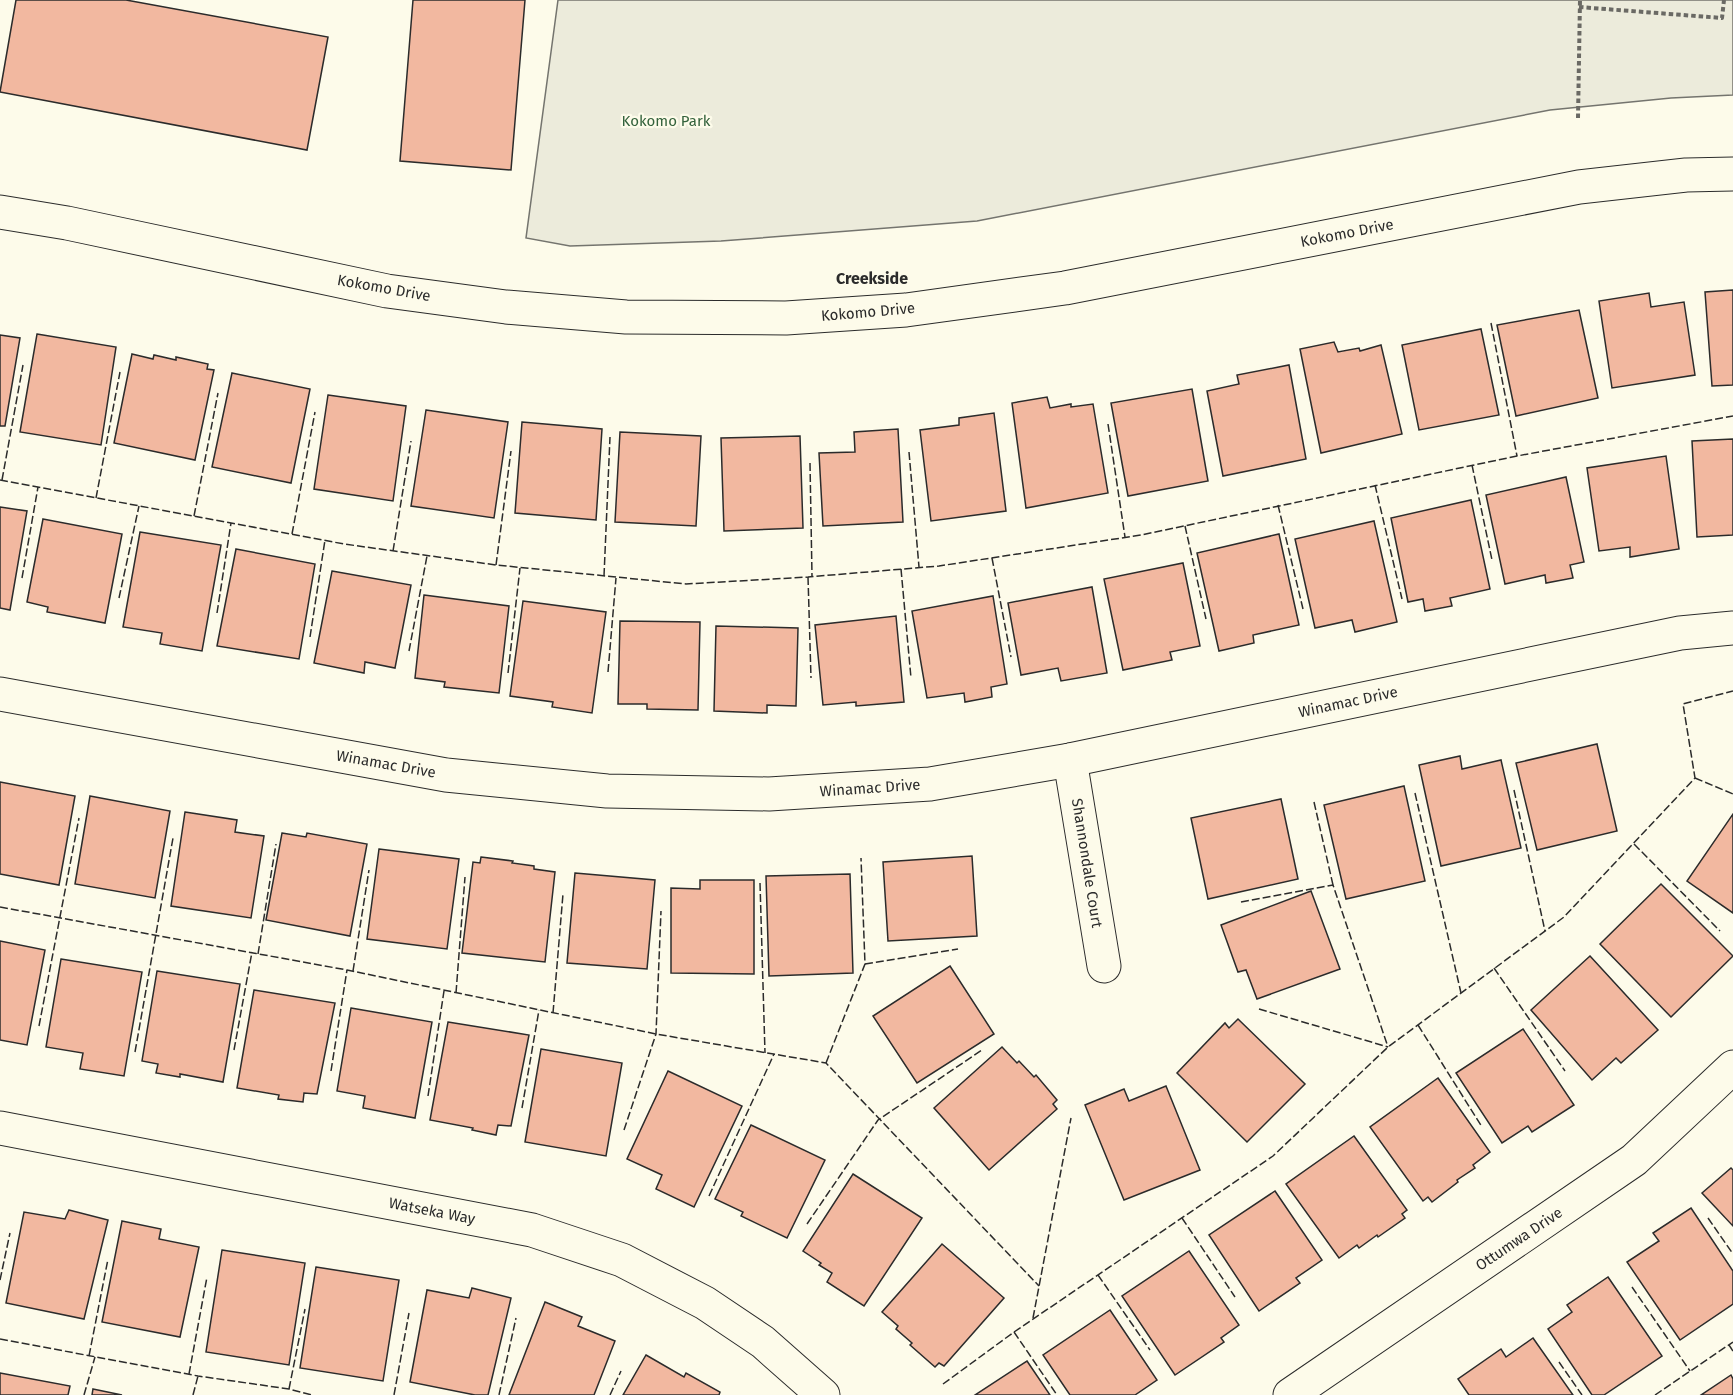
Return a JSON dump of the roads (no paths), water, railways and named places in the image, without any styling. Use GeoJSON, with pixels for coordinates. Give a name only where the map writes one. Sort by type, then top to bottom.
{"type":"FeatureCollection","features":[{"type":"Feature","properties":{"kind":"street","name":"Kokomo Drive"},"geometry":{"type":"LineString","coordinates":[[0,212],[67,223],[387,291],[506,308],[626,317],[786,318],[906,310],[1065,288],[1579,187],[1686,175],[1733,174]]}},
{"type":"Feature","properties":{"kind":"street","name":"Winamac Drive"},"geometry":{"type":"LineString","coordinates":[[0,694],[446,775],[607,791],[769,794],[930,784],[1070,760],[1680,633],[1733,628]]}},
{"type":"Feature","properties":{"kind":"street","name":"Shannondale Court"},"geometry":{"type":"LineString","coordinates":[[1070,760],[1104,966]]}},
{"type":"Feature","properties":{"kind":"street","name":"Ottumwa Drive"},"geometry":{"type":"LineString","coordinates":[[1290,1395],[1634,1160],[1733,1066]]}},
{"type":"Feature","properties":{"kind":"street","name":"Watseka Way"},"geometry":{"type":"LineString","coordinates":[[0,1128],[532,1230],[621,1260],[705,1303],[764,1342],[824,1395]]}},
{"type":"Feature","properties":{"kind":"district","name":"Creekside"},"geometry":{"type":"Point","coordinates":[872,278]}},
{"type":"Feature","properties":{"kind":"park label","name":"Kokomo Park"},"geometry":{"type":"Point","coordinates":[666,121]}}]}
